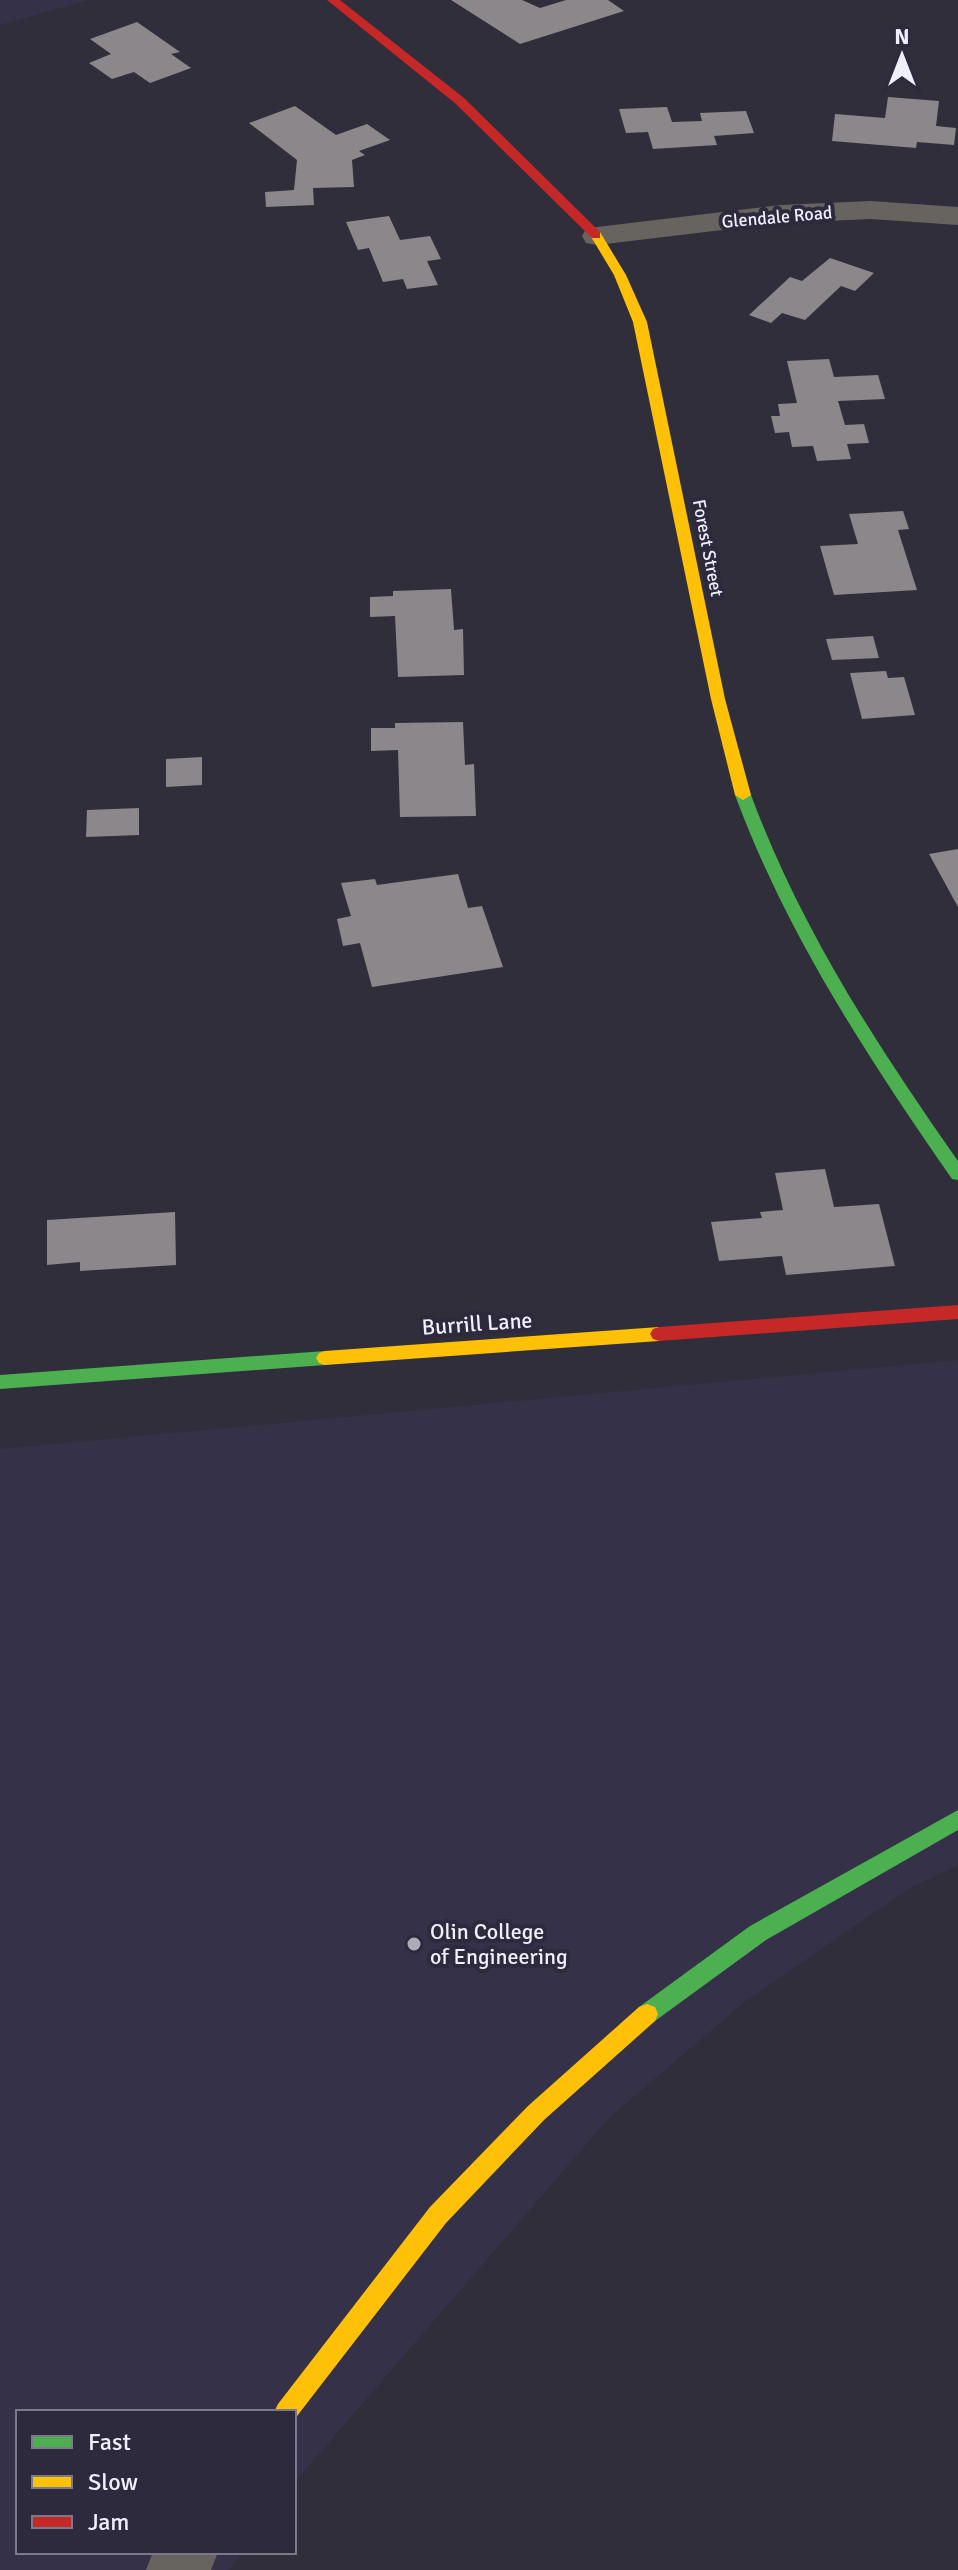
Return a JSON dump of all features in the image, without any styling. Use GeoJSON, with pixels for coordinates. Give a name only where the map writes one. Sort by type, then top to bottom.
{"type":"FeatureCollection","features":[{"type":"Feature","properties":{"kind":"street","name":"Forest Street"},"geometry":{"type":"LineString","coordinates":[[333,0],[460,101],[542,178],[597,236],[620,275],[640,322],[713,680],[753,824],[781,892],[826,975],[958,1174]]}},
{"type":"Feature","properties":{"kind":"street","name":"Glendale Road"},"geometry":{"type":"LineString","coordinates":[[597,236],[781,214],[871,210],[958,216]]}},
{"type":"Feature","properties":{"kind":"street","name":"Burrill Lane"},"geometry":{"type":"LineString","coordinates":[[0,1382],[958,1312]]}},
{"type":"Feature","properties":{"kind":"street"},"geometry":{"type":"LineString","coordinates":[[288,2410],[438,2215],[536,2113],[645,2016],[758,1933],[958,1819]]}},
{"type":"Feature","properties":{"kind":"shaded area"},"geometry":{"type":"Polygon","coordinates":[[[0,0],[89,0],[0,25],[0,0]]]}},
{"type":"Feature","properties":{"kind":"shaded area","name":"Olin College of Engineering"},"geometry":{"type":"Polygon","coordinates":[[[958,1360],[958,1865],[910,1888],[747,2000],[609,2118],[296,2481],[296,2410],[16,2410],[16,2554],[241,2554],[229,2570],[0,2570],[0,1449],[958,1360]]]}},
{"type":"Feature","properties":{"kind":"building"},"geometry":{"type":"Polygon","coordinates":[[[451,0],[522,0],[540,8],[566,0],[608,0],[624,11],[520,44],[451,0]]]}},
{"type":"Feature","properties":{"kind":"building"},"geometry":{"type":"Polygon","coordinates":[[[137,22],[180,52],[171,54],[191,68],[150,83],[134,72],[112,79],[89,63],[111,54],[90,39],[137,22]]]}},
{"type":"Feature","properties":{"kind":"building"},"geometry":{"type":"Polygon","coordinates":[[[888,97],[939,101],[936,126],[956,128],[954,145],[917,142],[916,148],[832,141],[835,114],[885,118],[888,97]]]}},
{"type":"Feature","properties":{"kind":"building"},"geometry":{"type":"Polygon","coordinates":[[[295,106],[336,135],[367,124],[390,140],[359,151],[365,155],[352,160],[354,187],[313,188],[314,205],[266,207],[265,192],[294,190],[297,160],[249,123],[295,106]]]}},
{"type":"Feature","properties":{"kind":"building"},"geometry":{"type":"Polygon","coordinates":[[[667,107],[672,122],[702,121],[700,113],[746,111],[754,133],[714,136],[717,145],[653,149],[648,132],[626,133],[619,109],[667,107]]]}},
{"type":"Feature","properties":{"kind":"building"},"geometry":{"type":"Polygon","coordinates":[[[389,216],[400,240],[430,236],[441,259],[427,261],[438,285],[407,289],[403,279],[383,282],[369,248],[358,250],[346,222],[389,216]]]}},
{"type":"Feature","properties":{"kind":"building"},"geometry":{"type":"Polygon","coordinates":[[[830,258],[874,273],[855,291],[841,286],[805,320],[782,313],[771,323],[749,315],[790,277],[802,281],[830,258]]]}},
{"type":"Feature","properties":{"kind":"building"},"geometry":{"type":"Polygon","coordinates":[[[829,359],[834,377],[878,375],[885,399],[838,401],[845,425],[864,424],[869,443],[847,444],[851,459],[817,461],[813,446],[792,447],[789,432],[775,433],[771,416],[780,416],[778,404],[797,403],[787,361],[829,359]]]}},
{"type":"Feature","properties":{"kind":"building"},"geometry":{"type":"Polygon","coordinates":[[[903,511],[909,529],[898,530],[917,590],[834,595],[820,546],[858,544],[849,514],[903,511]]]}},
{"type":"Feature","properties":{"kind":"building"},"geometry":{"type":"Polygon","coordinates":[[[451,589],[454,630],[463,629],[464,675],[398,677],[395,616],[370,617],[370,597],[393,596],[393,591],[451,589]]]}},
{"type":"Feature","properties":{"kind":"building"},"geometry":{"type":"Polygon","coordinates":[[[873,636],[879,658],[832,660],[826,639],[873,636]]]}},
{"type":"Feature","properties":{"kind":"building"},"geometry":{"type":"Polygon","coordinates":[[[886,671],[888,678],[904,677],[915,715],[862,719],[850,673],[886,671]]]}},
{"type":"Feature","properties":{"kind":"building"},"geometry":{"type":"Polygon","coordinates":[[[463,722],[465,765],[474,764],[476,816],[400,817],[398,750],[371,751],[371,728],[395,728],[395,723],[463,722]]]}},
{"type":"Feature","properties":{"kind":"building"},"geometry":{"type":"Polygon","coordinates":[[[202,757],[202,785],[166,787],[166,759],[202,757]]]}},
{"type":"Feature","properties":{"kind":"building"},"geometry":{"type":"Polygon","coordinates":[[[139,808],[139,835],[86,837],[87,810],[139,808]]]}},
{"type":"Feature","properties":{"kind":"building"},"geometry":{"type":"Polygon","coordinates":[[[958,849],[958,907],[929,854],[958,849]]]}},
{"type":"Feature","properties":{"kind":"building"},"geometry":{"type":"Polygon","coordinates":[[[458,874],[468,908],[482,906],[503,967],[372,987],[360,943],[343,946],[337,919],[351,916],[341,883],[375,879],[377,885],[458,874]]]}},
{"type":"Feature","properties":{"kind":"building"},"geometry":{"type":"Polygon","coordinates":[[[825,1169],[834,1207],[879,1204],[895,1266],[786,1275],[782,1256],[719,1261],[711,1222],[762,1218],[760,1212],[783,1210],[775,1173],[825,1169]]]}},
{"type":"Feature","properties":{"kind":"building"},"geometry":{"type":"Polygon","coordinates":[[[175,1212],[176,1265],[80,1271],[80,1262],[47,1265],[47,1220],[175,1212]]]}},
{"type":"Feature","properties":{"kind":"traffic: fast"},"geometry":{"type":"LineString","coordinates":[[743,795],[762,847],[810,945],[865,1038],[958,1174]]}},
{"type":"Feature","properties":{"kind":"traffic: fast"},"geometry":{"type":"LineString","coordinates":[[0,1382],[325,1358]]}},
{"type":"Feature","properties":{"kind":"traffic: fast"},"geometry":{"type":"LineString","coordinates":[[647,2014],[758,1933],[958,1819]]}},
{"type":"Feature","properties":{"kind":"traffic: slow"},"geometry":{"type":"LineString","coordinates":[[596,235],[620,275],[640,322],[718,699],[743,795]]}},
{"type":"Feature","properties":{"kind":"traffic: slow"},"geometry":{"type":"LineString","coordinates":[[325,1358],[659,1334]]}},
{"type":"Feature","properties":{"kind":"traffic: slow"},"geometry":{"type":"LineString","coordinates":[[288,2410],[438,2215],[536,2113],[647,2014]]}},
{"type":"Feature","properties":{"kind":"traffic: jam"},"geometry":{"type":"LineString","coordinates":[[333,0],[460,101],[596,235]]}},
{"type":"Feature","properties":{"kind":"traffic: jam"},"geometry":{"type":"LineString","coordinates":[[659,1334],[958,1312]]}},
{"type":"Feature","properties":{"kind":"place","name":"Olin College of Engineering"},"geometry":{"type":"Point","coordinates":[414,1944]}}]}
